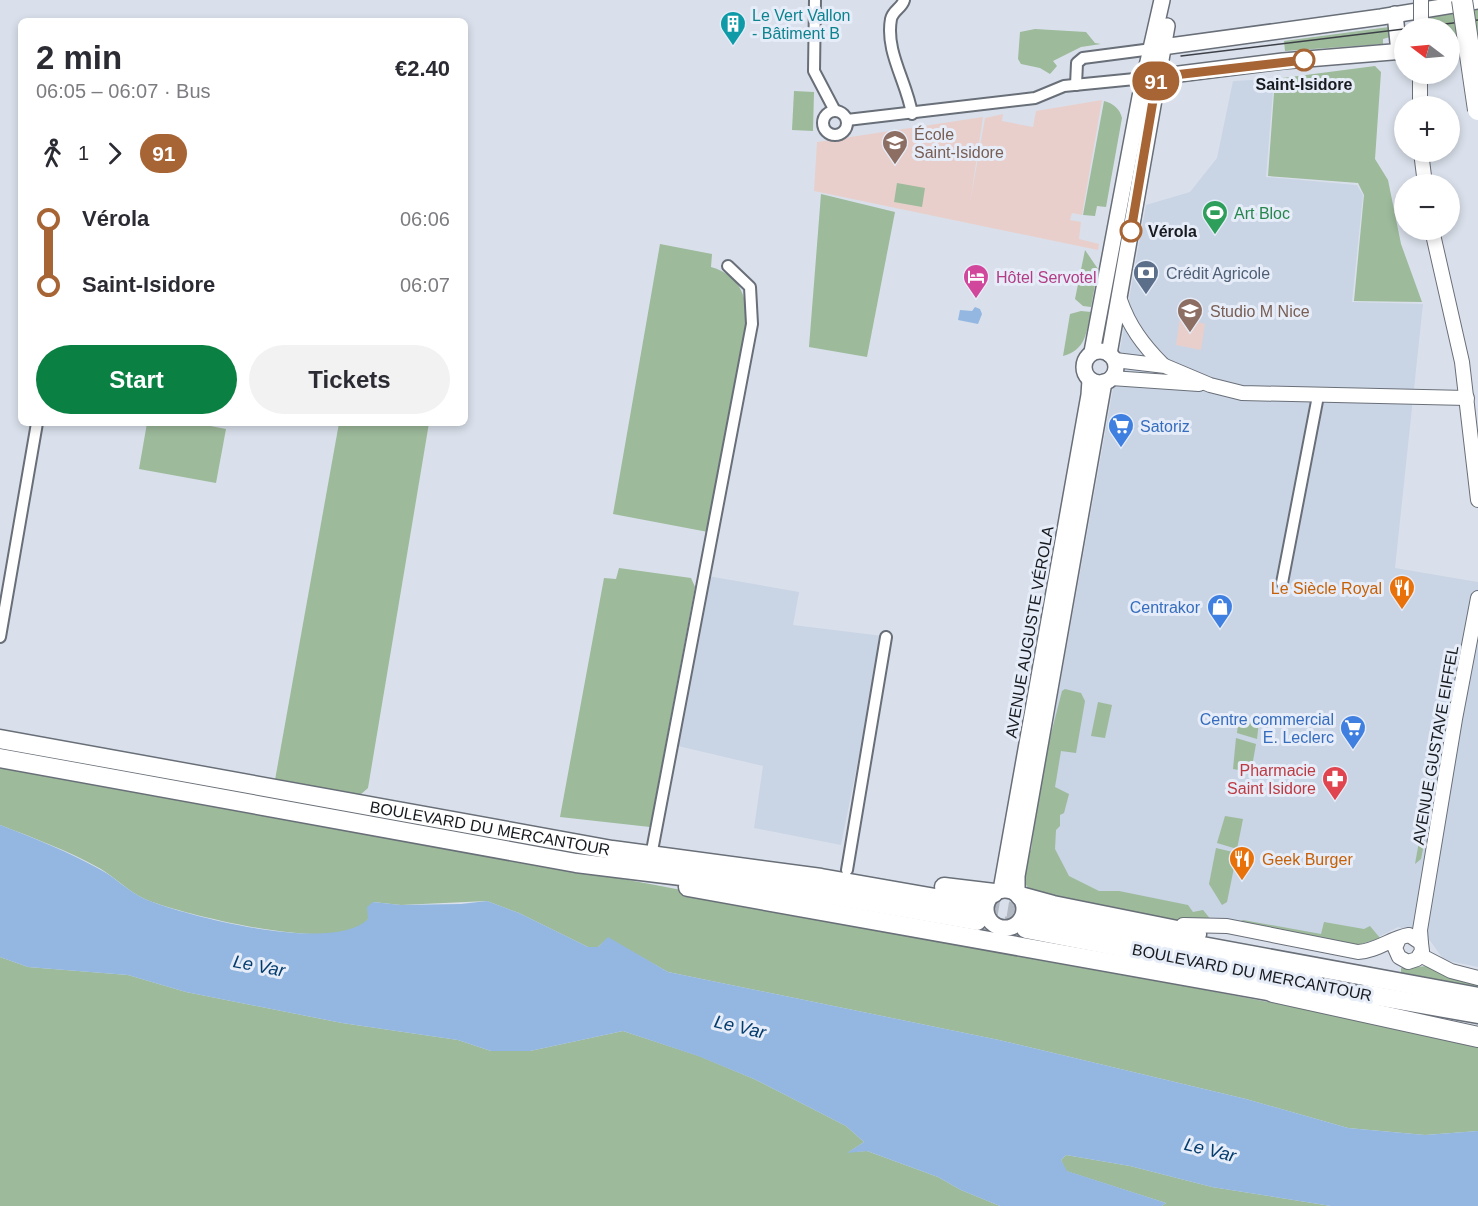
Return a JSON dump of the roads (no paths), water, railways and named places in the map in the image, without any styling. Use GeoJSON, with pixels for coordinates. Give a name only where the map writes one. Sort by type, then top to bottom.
{"type":"FeatureCollection","features":[{"type":"Feature","properties":{"kind":"highway"},"geometry":{"type":"LineString","coordinates":[[1462,0],[1478,110]]}},
{"type":"Feature","properties":{"kind":"highway"},"geometry":{"type":"LineString","coordinates":[[1273,992],[1478,1037]]}},
{"type":"Feature","properties":{"kind":"main road"},"geometry":{"type":"LineString","coordinates":[[1158,48],[1162,0]]}},
{"type":"Feature","properties":{"kind":"main road"},"geometry":{"type":"LineString","coordinates":[[1151,78],[1112,357],[1116,367],[1102,380],[1083,366],[1084,361],[1092,352],[1151,78],[1172,0]]}},
{"type":"Feature","properties":{"kind":"main road"},"geometry":{"type":"LineString","coordinates":[[1158,48],[1478,1]]}},
{"type":"Feature","properties":{"kind":"main road"},"geometry":{"type":"LineString","coordinates":[[1395,14],[1396,18]]}},
{"type":"Feature","properties":{"kind":"main road"},"geometry":{"type":"LineString","coordinates":[[1460,46],[1478,44]]}},
{"type":"Feature","properties":{"kind":"main road"},"geometry":{"type":"LineString","coordinates":[[1151,78],[1283,62],[1394,53]]}},
{"type":"Feature","properties":{"kind":"main road"},"geometry":{"type":"LineString","coordinates":[[1092,352],[1104,351],[1112,357]]}},
{"type":"Feature","properties":{"kind":"main road","name":"AVENUE AUGUSTE VÉROLA"},"geometry":{"type":"LineString","coordinates":[[1018,894],[1017,876],[1102,380]]}},
{"type":"Feature","properties":{"kind":"main road","name":"AVENUE AUGUSTE VÉROLA"},"geometry":{"type":"LineString","coordinates":[[988,903],[1089,395],[1102,380]]}},
{"type":"Feature","properties":{"kind":"main road"},"geometry":{"type":"LineString","coordinates":[[0,730],[25,735],[44,746]]}},
{"type":"Feature","properties":{"kind":"main road","name":"BOULEVARD DU MERCANTOUR"},"geometry":{"type":"LineString","coordinates":[[0,739],[651,855],[988,903]]}},
{"type":"Feature","properties":{"kind":"main road","name":"BOULEVARD DU MERCANTOUR"},"geometry":{"type":"LineString","coordinates":[[0,758],[576,864],[819,892],[988,903]]}},
{"type":"Feature","properties":{"kind":"main road"},"geometry":{"type":"LineString","coordinates":[[651,855],[721,856],[847,870],[988,903],[1018,894],[1053,905],[1162,926],[1379,989]]}},
{"type":"Feature","properties":{"kind":"main road"},"geometry":{"type":"LineString","coordinates":[[576,864],[967,938],[1273,992],[1379,989]]}},
{"type":"Feature","properties":{"kind":"main road"},"geometry":{"type":"LineString","coordinates":[[834,911],[915,921],[976,933],[991,933],[1016,924],[1023,905],[1018,894]]}},
{"type":"Feature","properties":{"kind":"main road"},"geometry":{"type":"LineString","coordinates":[[988,903],[987,917],[990,922],[1012,937],[1021,942],[1066,954]]}},
{"type":"Feature","properties":{"kind":"main road","name":"BOULEVARD DU MERCANTOUR"},"geometry":{"type":"LineString","coordinates":[[1028,922],[1379,989],[1478,1014]]}},
{"type":"Feature","properties":{"kind":"main road","name":"BOULEVARD DU MERCANTOUR"},"geometry":{"type":"LineString","coordinates":[[1379,989],[1478,998]]}},
{"type":"Feature","properties":{"kind":"street"},"geometry":{"type":"LineString","coordinates":[[815,0],[814,71],[835,111],[842,114],[846,120],[843,132],[834,135],[826,131],[824,118],[835,111]]}},
{"type":"Feature","properties":{"kind":"street"},"geometry":{"type":"LineString","coordinates":[[904,0],[891,18],[894,61],[909,96],[912,114]]}},
{"type":"Feature","properties":{"kind":"street"},"geometry":{"type":"LineString","coordinates":[[1421,0],[1421,18]]}},
{"type":"Feature","properties":{"kind":"street"},"geometry":{"type":"LineString","coordinates":[[1076,85],[1077,63],[1083,58],[1158,48]]}},
{"type":"Feature","properties":{"kind":"street"},"geometry":{"type":"LineString","coordinates":[[846,120],[1035,98],[1064,86],[1151,78]]}},
{"type":"Feature","properties":{"kind":"street"},"geometry":{"type":"LineString","coordinates":[[1434,240],[1472,399],[1478,500]]}},
{"type":"Feature","properties":{"kind":"street"},"geometry":{"type":"LineString","coordinates":[[651,855],[752,324],[750,286],[728,266]]}},
{"type":"Feature","properties":{"kind":"street"},"geometry":{"type":"LineString","coordinates":[[1120,300],[1127,320],[1141,341],[1165,366]]}},
{"type":"Feature","properties":{"kind":"street"},"geometry":{"type":"LineString","coordinates":[[1112,357],[1165,366],[1210,385],[1242,393],[1472,399]]}},
{"type":"Feature","properties":{"kind":"street"},"geometry":{"type":"LineString","coordinates":[[1102,380],[1210,385]]}},
{"type":"Feature","properties":{"kind":"street"},"geometry":{"type":"LineString","coordinates":[[1282,583],[1318,396]]}},
{"type":"Feature","properties":{"kind":"street"},"geometry":{"type":"LineString","coordinates":[[0,637],[37,426]]}},
{"type":"Feature","properties":{"kind":"street","name":"AVENUE GUSTAVE EIFFEL"},"geometry":{"type":"LineString","coordinates":[[1412,943],[1425,898],[1478,598]]}},
{"type":"Feature","properties":{"kind":"street"},"geometry":{"type":"LineString","coordinates":[[847,870],[886,637]]}},
{"type":"Feature","properties":{"kind":"street"},"geometry":{"type":"LineString","coordinates":[[1162,926],[1227,926],[1358,952],[1412,943],[1451,970],[1478,978]]}},
{"type":"Feature","properties":{"kind":"water"},"geometry":{"type":"Polygon","coordinates":[[[975,307],[980,309],[982,314],[978,324],[958,320],[960,310],[972,311],[975,307]]]}},
{"type":"Feature","properties":{"kind":"water","name":"Le Var"},"geometry":{"type":"Polygon","coordinates":[[[0,825],[89,863],[147,900],[227,923],[294,933],[325,933],[350,929],[368,919],[367,907],[373,902],[401,905],[487,901],[519,913],[588,947],[598,947],[608,937],[668,972],[999,1040],[1246,1099],[1348,1128],[1425,1135],[1478,1131],[1478,1206],[1331,1206],[1212,1187],[1130,1166],[1066,1155],[1061,1160],[1067,1171],[1166,1203],[1162,1206],[1000,1206],[961,1190],[938,1177],[867,1151],[847,1153],[864,1142],[846,1126],[754,1079],[698,1056],[623,1031],[530,1051],[491,1051],[458,1040],[342,1023],[186,992],[128,975],[28,967],[0,957],[0,825]]]}},
{"type":"Feature","properties":{"kind":"tunnel"},"geometry":{"type":"LineString","coordinates":[[981,906],[1029,914]]}},
{"type":"Feature","properties":{"kind":"tunnel"},"geometry":{"type":"LineString","coordinates":[[977,921],[1026,929]]}},
{"type":"Feature","properties":{"kind":"tram line"},"geometry":{"type":"LineString","coordinates":[[1181,56],[1478,20]]}},
{"type":"Feature","properties":{"kind":"place","name":"Le Vert Vallon - Bâtiment B"},"geometry":{"type":"Point","coordinates":[733,47]}},
{"type":"Feature","properties":{"kind":"place","name":"Saint-Isidore"},"geometry":{"type":"Point","coordinates":[1304,60]}},
{"type":"Feature","properties":{"kind":"place","name":"École Saint-Isidore"},"geometry":{"type":"Point","coordinates":[895,166]}},
{"type":"Feature","properties":{"kind":"place","name":"Vérola"},"geometry":{"type":"Point","coordinates":[1131,231]}},
{"type":"Feature","properties":{"kind":"place","name":"Art Bloc"},"geometry":{"type":"Point","coordinates":[1215,236]}},
{"type":"Feature","properties":{"kind":"place","name":"Crédit Agricole"},"geometry":{"type":"Point","coordinates":[1146,296]}},
{"type":"Feature","properties":{"kind":"place","name":"Hôtel Servotel"},"geometry":{"type":"Point","coordinates":[976,300]}},
{"type":"Feature","properties":{"kind":"place","name":"Studio M Nice"},"geometry":{"type":"Point","coordinates":[1190,334]}},
{"type":"Feature","properties":{"kind":"place","name":"Satoriz"},"geometry":{"type":"Point","coordinates":[1121,449]}},
{"type":"Feature","properties":{"kind":"place","name":"Le Siècle Royal"},"geometry":{"type":"Point","coordinates":[1402,611]}},
{"type":"Feature","properties":{"kind":"place","name":"Centrakor"},"geometry":{"type":"Point","coordinates":[1220,630]}},
{"type":"Feature","properties":{"kind":"place","name":"Centre commercial E. Leclerc"},"geometry":{"type":"Point","coordinates":[1353,751]}},
{"type":"Feature","properties":{"kind":"place","name":"Pharmacie Saint Isidore"},"geometry":{"type":"Point","coordinates":[1335,802]}},
{"type":"Feature","properties":{"kind":"place","name":"Geek Burger"},"geometry":{"type":"Point","coordinates":[1242,882]}}]}
